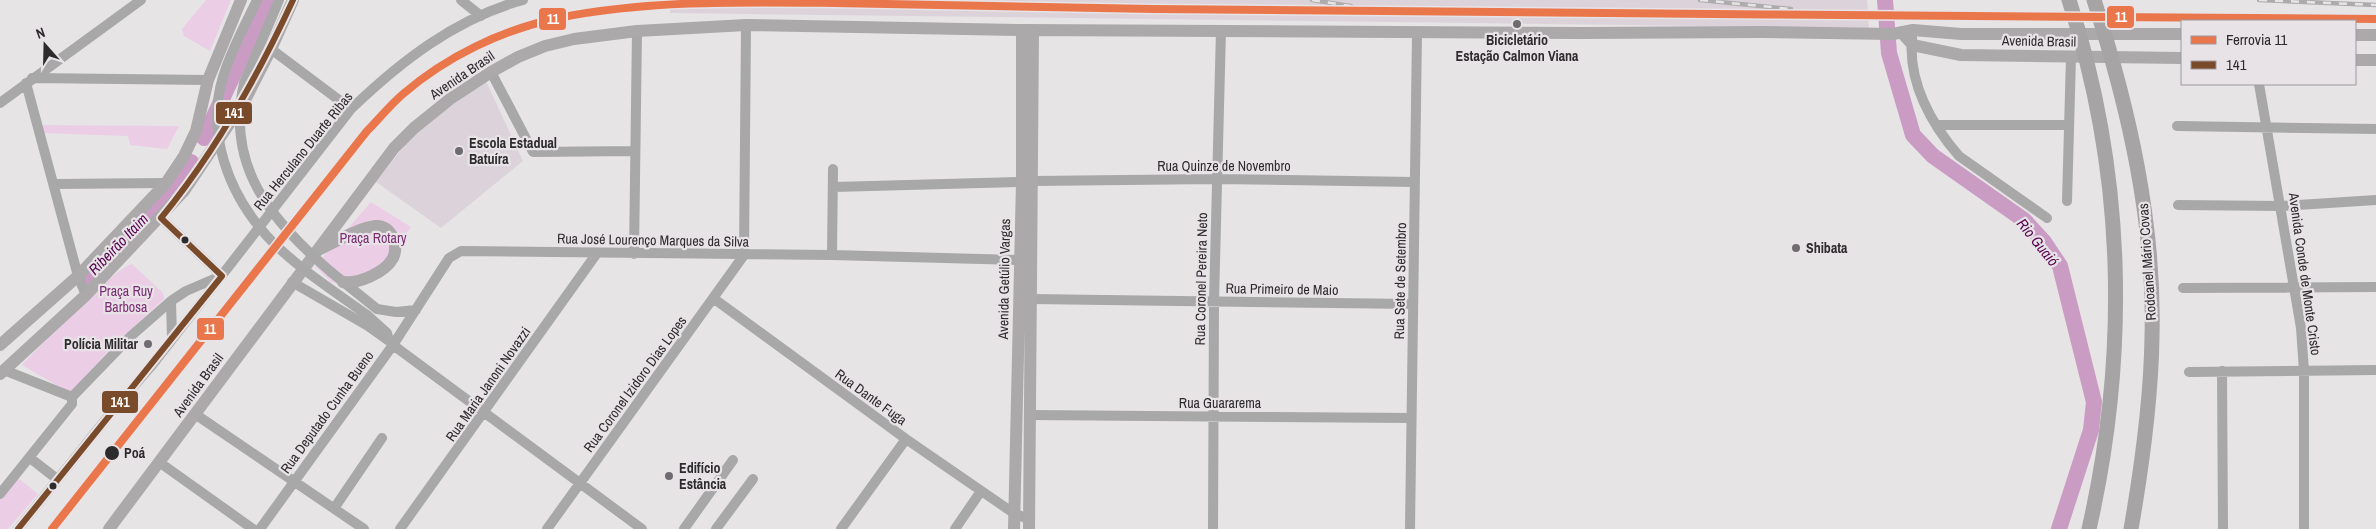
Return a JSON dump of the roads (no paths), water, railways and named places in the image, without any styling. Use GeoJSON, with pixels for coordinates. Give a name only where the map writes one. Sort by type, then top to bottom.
{"type":"FeatureCollection","features":[{"type":"Feature","properties":{"kind":"highway"},"geometry":{"type":"LineString","coordinates":[[2069,0],[2082,42],[2097,106],[2114,237],[2116,297],[2114,370],[2108,430],[2089,529]]}},
{"type":"Feature","properties":{"kind":"highway","name":"Rodoanel Mário Covas"},"geometry":{"type":"LineString","coordinates":[[2094,0],[2125,108],[2143,196],[2150,262],[2152,338],[2140,477],[2131,529]]}},
{"type":"Feature","properties":{"kind":"main road"},"geometry":{"type":"LineString","coordinates":[[0,345],[78,276],[166,184],[184,156],[196,131],[208,80],[242,0]]}},
{"type":"Feature","properties":{"kind":"main road"},"geometry":{"type":"LineString","coordinates":[[1,371],[86,295],[161,218],[184,191],[244,102],[293,0]]}},
{"type":"Feature","properties":{"kind":"main road","name":"Avenida Brasil"},"geometry":{"type":"LineString","coordinates":[[109,529],[394,148],[414,128],[443,105],[491,72],[544,46],[574,38],[637,31],[746,26],[1028,30],[2181,34]]}},
{"type":"Feature","properties":{"kind":"main road","name":"Avenida Getúlio Vargas"},"geometry":{"type":"LineString","coordinates":[[1028,30],[1027,182],[1031,300],[1029,524]]}},
{"type":"Feature","properties":{"kind":"main road"},"geometry":{"type":"LineString","coordinates":[[1902,32],[1911,43]]}},
{"type":"Feature","properties":{"kind":"main road"},"geometry":{"type":"LineString","coordinates":[[2356,35],[2376,35]]}},
{"type":"Feature","properties":{"kind":"main road","name":"Avenida Brasil"},"geometry":{"type":"LineString","coordinates":[[1911,43],[1928,50],[1961,55],[2181,58]]}},
{"type":"Feature","properties":{"kind":"main road"},"geometry":{"type":"LineString","coordinates":[[2356,60],[2376,60]]}},
{"type":"Feature","properties":{"kind":"main road"},"geometry":{"type":"LineString","coordinates":[[196,131],[200,143],[215,147]]}},
{"type":"Feature","properties":{"kind":"main road"},"geometry":{"type":"LineString","coordinates":[[184,156],[196,151],[200,153],[204,163]]}},
{"type":"Feature","properties":{"kind":"main road","name":"Avenida Getúlio Vargas"},"geometry":{"type":"LineString","coordinates":[[1014,529],[1019,260],[1027,182]]}},
{"type":"Feature","properties":{"kind":"main road"},"geometry":{"type":"LineString","coordinates":[[316,251],[368,228],[383,227],[389,231],[395,248],[391,261],[380,271],[365,278],[350,283],[343,282]]}},
{"type":"Feature","properties":{"kind":"main road"},"geometry":{"type":"LineString","coordinates":[[1019,260],[1024,261],[1027,267],[1031,300]]}},
{"type":"Feature","properties":{"kind":"street"},"geometry":{"type":"LineString","coordinates":[[0,103],[141,0]]}},
{"type":"Feature","properties":{"kind":"street"},"geometry":{"type":"LineString","coordinates":[[257,0],[228,62],[219,96],[218,132],[222,158],[228,176],[236,193],[266,236],[284,252],[367,315],[388,333],[391,343]]}},
{"type":"Feature","properties":{"kind":"street"},"geometry":{"type":"LineString","coordinates":[[279,0],[248,72],[243,90],[240,120],[243,155],[250,174],[268,208],[292,236],[343,282],[377,308],[396,312],[416,310]]}},
{"type":"Feature","properties":{"kind":"street"},"geometry":{"type":"LineString","coordinates":[[461,0],[481,16]]}},
{"type":"Feature","properties":{"kind":"street","name":"Rua Herculano Duarte Ribas"},"geometry":{"type":"LineString","coordinates":[[18,529],[153,364],[351,109],[385,77],[434,40],[481,16],[520,0]]}},
{"type":"Feature","properties":{"kind":"street"},"geometry":{"type":"LineString","coordinates":[[744,255],[746,26]]}},
{"type":"Feature","properties":{"kind":"street","name":"Rua Coronel Pereira Neto"},"geometry":{"type":"LineString","coordinates":[[1213,529],[1214,301],[1221,30]]}},
{"type":"Feature","properties":{"kind":"street"},"geometry":{"type":"LineString","coordinates":[[634,254],[637,31]]}},
{"type":"Feature","properties":{"kind":"street","name":"Rua Sete de Setembro"},"geometry":{"type":"LineString","coordinates":[[1410,529],[1417,32]]}},
{"type":"Feature","properties":{"kind":"street"},"geometry":{"type":"LineString","coordinates":[[1911,43],[1914,73],[1918,89],[1936,125],[1959,156],[2047,218]]}},
{"type":"Feature","properties":{"kind":"street"},"geometry":{"type":"LineString","coordinates":[[271,49],[351,109]]}},
{"type":"Feature","properties":{"kind":"street"},"geometry":{"type":"LineString","coordinates":[[2067,201],[2070,57]]}},
{"type":"Feature","properties":{"kind":"street"},"geometry":{"type":"LineString","coordinates":[[491,72],[533,152],[635,151]]}},
{"type":"Feature","properties":{"kind":"street"},"geometry":{"type":"LineString","coordinates":[[29,81],[208,80]]}},
{"type":"Feature","properties":{"kind":"street"},"geometry":{"type":"LineString","coordinates":[[29,81],[78,276],[86,295]]}},
{"type":"Feature","properties":{"kind":"street","name":"Avenida Conde de Monte Cristo"},"geometry":{"type":"LineString","coordinates":[[2259,85],[2282,206],[2301,328],[2304,371],[2304,529]]}},
{"type":"Feature","properties":{"kind":"street"},"geometry":{"type":"LineString","coordinates":[[1936,125],[2069,125]]}},
{"type":"Feature","properties":{"kind":"street"},"geometry":{"type":"LineString","coordinates":[[2177,126],[2376,128]]}},
{"type":"Feature","properties":{"kind":"street"},"geometry":{"type":"LineString","coordinates":[[832,255],[833,169]]}},
{"type":"Feature","properties":{"kind":"street","name":"Rua Quinze de Novembro"},"geometry":{"type":"LineString","coordinates":[[834,187],[1216,179],[1415,182]]}},
{"type":"Feature","properties":{"kind":"street"},"geometry":{"type":"LineString","coordinates":[[55,184],[166,184]]}},
{"type":"Feature","properties":{"kind":"street"},"geometry":{"type":"LineString","coordinates":[[2178,205],[2282,206],[2376,200]]}},
{"type":"Feature","properties":{"kind":"street"},"geometry":{"type":"LineString","coordinates":[[0,494],[30,458],[72,401],[131,336],[171,301],[186,291],[222,276],[161,218]]}},
{"type":"Feature","properties":{"kind":"street","name":"Rua José Lourenço Marques da Silva"},"geometry":{"type":"LineString","coordinates":[[416,310],[449,258],[461,251],[832,255],[1019,260]]}},
{"type":"Feature","properties":{"kind":"street","name":"Rua Maria Janoni Novazzi"},"geometry":{"type":"LineString","coordinates":[[400,529],[484,414],[597,253]]}},
{"type":"Feature","properties":{"kind":"street","name":"Rua Coronel Izidoro Dias Lopes"},"geometry":{"type":"LineString","coordinates":[[547,529],[744,255]]}},
{"type":"Feature","properties":{"kind":"street"},"geometry":{"type":"LineString","coordinates":[[292,282],[368,326],[484,414],[580,482],[642,529]]}},
{"type":"Feature","properties":{"kind":"street"},"geometry":{"type":"LineString","coordinates":[[2183,288],[2376,287]]}},
{"type":"Feature","properties":{"kind":"street","name":"Rua Dante Fuga"},"geometry":{"type":"LineString","coordinates":[[713,298],[906,439],[1029,524]]}},
{"type":"Feature","properties":{"kind":"street","name":"Rua Primeiro de Maio"},"geometry":{"type":"LineString","coordinates":[[1031,300],[1413,304]]}},
{"type":"Feature","properties":{"kind":"street"},"geometry":{"type":"LineString","coordinates":[[171,301],[172,338]]}},
{"type":"Feature","properties":{"kind":"street","name":"Rua Deputado Cunha Bueno"},"geometry":{"type":"LineString","coordinates":[[260,529],[416,310]]}},
{"type":"Feature","properties":{"kind":"street"},"geometry":{"type":"LineString","coordinates":[[2189,372],[2376,370]]}},
{"type":"Feature","properties":{"kind":"street"},"geometry":{"type":"LineString","coordinates":[[1,371],[72,401]]}},
{"type":"Feature","properties":{"kind":"street"},"geometry":{"type":"LineString","coordinates":[[2222,372],[2223,529]]}},
{"type":"Feature","properties":{"kind":"street"},"geometry":{"type":"LineString","coordinates":[[195,414],[364,529]]}},
{"type":"Feature","properties":{"kind":"street","name":"Rua Guararema"},"geometry":{"type":"LineString","coordinates":[[1029,415],[1411,418]]}},
{"type":"Feature","properties":{"kind":"street"},"geometry":{"type":"LineString","coordinates":[[335,508],[382,438]]}},
{"type":"Feature","properties":{"kind":"street"},"geometry":{"type":"LineString","coordinates":[[841,529],[906,439]]}},
{"type":"Feature","properties":{"kind":"street"},"geometry":{"type":"LineString","coordinates":[[30,458],[57,479]]}},
{"type":"Feature","properties":{"kind":"street"},"geometry":{"type":"LineString","coordinates":[[684,529],[733,460]]}},
{"type":"Feature","properties":{"kind":"street"},"geometry":{"type":"LineString","coordinates":[[159,462],[253,529]]}},
{"type":"Feature","properties":{"kind":"street"},"geometry":{"type":"LineString","coordinates":[[716,529],[753,479]]}},
{"type":"Feature","properties":{"kind":"street"},"geometry":{"type":"LineString","coordinates":[[955,529],[981,491]]}},
{"type":"Feature","properties":{"kind":"waterway","name":"Ribeirão Itaim"},"geometry":{"type":"LineString","coordinates":[[204,138],[268,0]]}},
{"type":"Feature","properties":{"kind":"waterway","name":"Rio Guaió"},"geometry":{"type":"LineString","coordinates":[[1885,0],[1889,53],[1913,135],[1933,156],[2024,220],[2044,242],[2060,266],[2094,402],[2091,430],[2059,529]]}},
{"type":"Feature","properties":{"kind":"waterway","name":"Ribeirão Itaim"},"geometry":{"type":"LineString","coordinates":[[84,280],[172,188],[191,162]]}},
{"type":"Feature","properties":{"kind":"railway"},"geometry":{"type":"LineString","coordinates":[[912,0],[985,7]]}},
{"type":"Feature","properties":{"kind":"railway"},"geometry":{"type":"LineString","coordinates":[[1312,0],[1351,6]]}},
{"type":"Feature","properties":{"kind":"railway"},"geometry":{"type":"LineString","coordinates":[[1700,0],[1791,9]]}},
{"type":"Feature","properties":{"kind":"railway"},"geometry":{"type":"LineString","coordinates":[[2259,0],[2376,5]]}},
{"type":"Feature","properties":{"kind":"rail line","name":"11"},"geometry":{"type":"LineString","coordinates":[[52,529],[367,131],[394,103],[420,80],[476,46],[516,30],[558,18],[592,12],[661,5],[765,2],[1153,9],[2376,19]]}},
{"type":"Feature","properties":{"kind":"place","name":"Bicicletário Estação Calmon Viana"},"geometry":{"type":"Point","coordinates":[1517,24]}},
{"type":"Feature","properties":{"kind":"place","name":"Escola Estadual Batuíra"},"geometry":{"type":"Point","coordinates":[459,151]}},
{"type":"Feature","properties":{"kind":"place","name":"Shibata"},"geometry":{"type":"Point","coordinates":[1796,248]}},
{"type":"Feature","properties":{"kind":"place","name":"Polícia Militar"},"geometry":{"type":"Point","coordinates":[148,344]}},
{"type":"Feature","properties":{"kind":"place","name":"Poá"},"geometry":{"type":"Point","coordinates":[112,453]}},
{"type":"Feature","properties":{"kind":"place","name":"Edifício Estância"},"geometry":{"type":"Point","coordinates":[669,476]}},
{"type":"Feature","properties":{"kind":"park label","name":"Praça Rotary"},"geometry":{"type":"Point","coordinates":[373,238]}},
{"type":"Feature","properties":{"kind":"park label","name":"Praça Ruy Barbosa"},"geometry":{"type":"Point","coordinates":[126,300]}}]}
